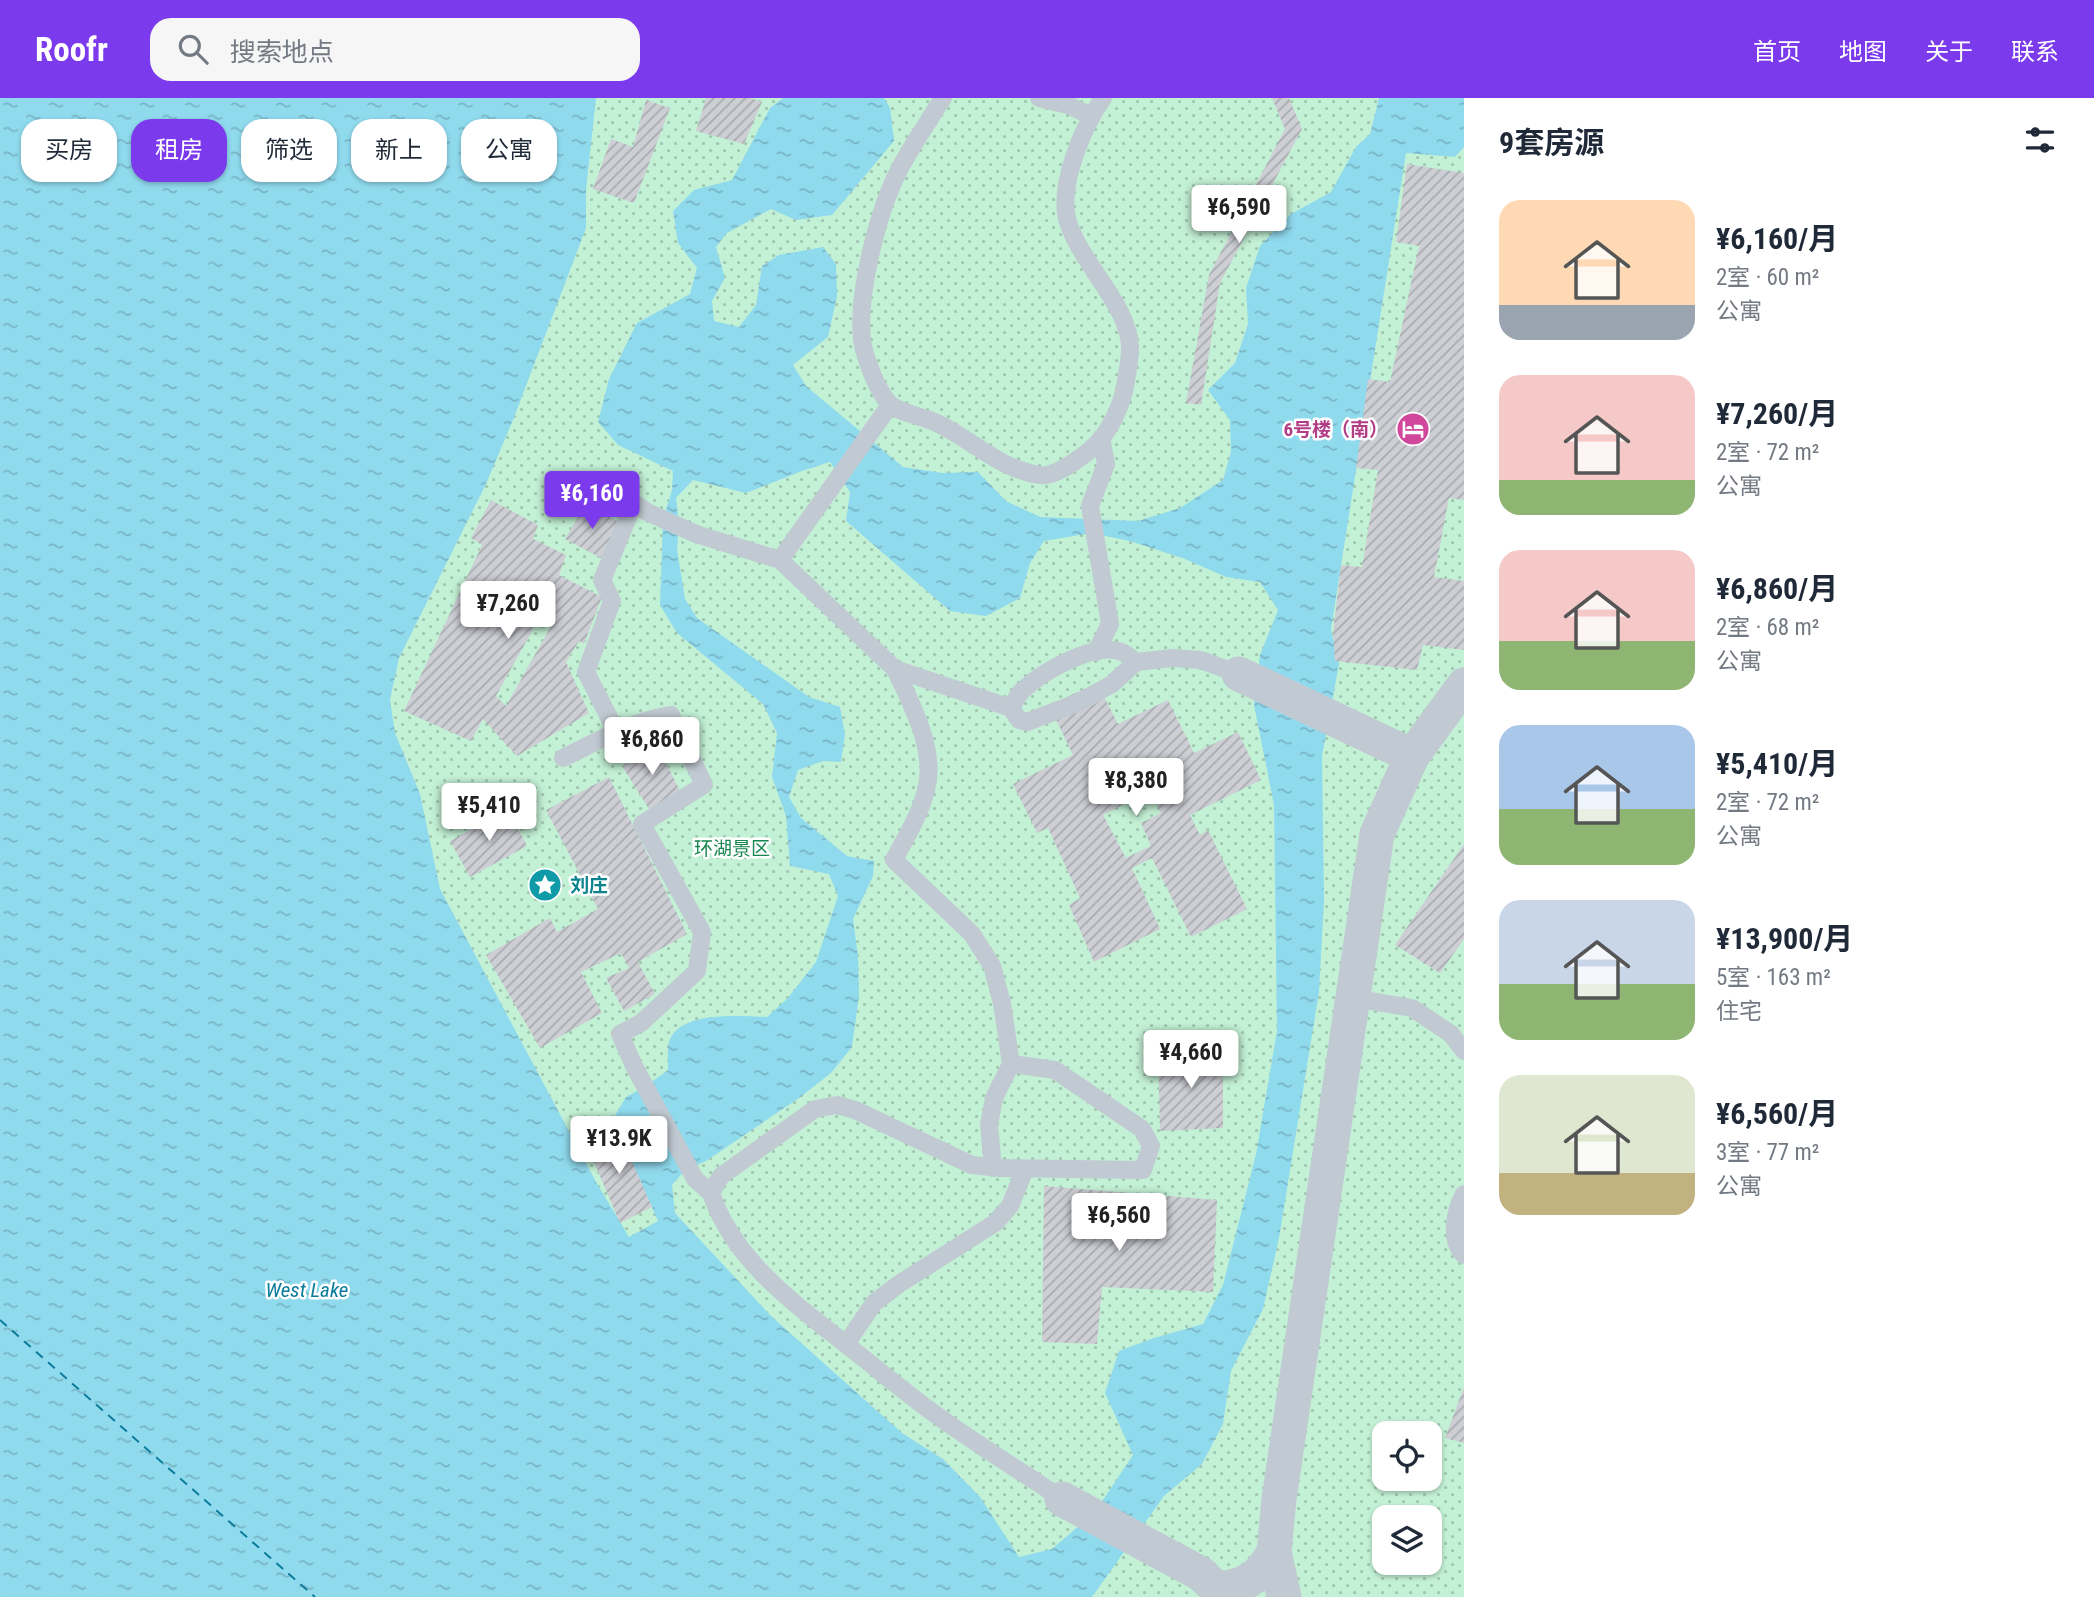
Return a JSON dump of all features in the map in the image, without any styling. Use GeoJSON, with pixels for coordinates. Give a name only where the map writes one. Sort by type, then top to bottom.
{"type":"FeatureCollection","features":[{"type":"Feature","properties":{"kind":"street"},"geometry":{"type":"LineString","coordinates":[[1239,674],[1412,755]]}},
{"type":"Feature","properties":{"kind":"street"},"geometry":{"type":"LineString","coordinates":[[1284,1597],[1274,1552],[1279,1499],[1377,834],[1412,755],[1464,685]]}},
{"type":"Feature","properties":{"kind":"street"},"geometry":{"type":"LineString","coordinates":[[1062,1499],[1215,1587],[1234,1587],[1250,1580],[1265,1568],[1274,1552]]}},
{"type":"Feature","properties":{"kind":"lane"},"geometry":{"type":"LineString","coordinates":[[943,98],[898,172],[877,229],[867,267],[863,305],[864,348],[876,382],[890,405],[937,423],[1007,465],[1043,476],[1075,463],[1101,439],[1124,400],[1130,347],[1123,317],[1082,255],[1067,220],[1067,186],[1072,166],[1091,116],[1102,98]]}},
{"type":"Feature","properties":{"kind":"lane"},"geometry":{"type":"LineString","coordinates":[[1039,98],[1068,105],[1091,116]]}},
{"type":"Feature","properties":{"kind":"lane"},"geometry":{"type":"LineString","coordinates":[[780,560],[890,405]]}},
{"type":"Feature","properties":{"kind":"lane"},"geometry":{"type":"LineString","coordinates":[[1096,652],[1110,624],[1090,506],[1106,464],[1101,439]]}},
{"type":"Feature","properties":{"kind":"lane"},"geometry":{"type":"LineString","coordinates":[[616,731],[586,672],[612,601],[602,580],[634,503],[696,534],[780,560],[895,669],[919,721],[928,760],[927,787],[915,822],[894,860],[972,934],[992,966],[1002,1003],[1011,1064],[995,1098],[989,1125],[993,1168]]}},
{"type":"Feature","properties":{"kind":"lane"},"geometry":{"type":"LineString","coordinates":[[1011,708],[1020,692],[1048,670],[1096,652],[1123,652],[1136,662]]}},
{"type":"Feature","properties":{"kind":"lane"},"geometry":{"type":"LineString","coordinates":[[895,669],[1011,708],[1019,720],[1027,722],[1080,702],[1112,684],[1136,662],[1173,658],[1201,660],[1239,674]]}},
{"type":"Feature","properties":{"kind":"lane"},"geometry":{"type":"LineString","coordinates":[[563,758],[616,731],[671,715],[704,785],[642,824],[702,932],[697,971],[641,1023],[620,1034],[634,1066],[695,1180],[711,1193],[730,1236],[786,1296],[929,1410],[1062,1499]]}},
{"type":"Feature","properties":{"kind":"lane"},"geometry":{"type":"LineString","coordinates":[[1353,998],[1412,1008],[1451,1034],[1464,1051]]}},
{"type":"Feature","properties":{"kind":"lane"},"geometry":{"type":"LineString","coordinates":[[711,1193],[721,1176],[755,1150],[815,1109],[837,1105],[855,1110],[972,1165],[1025,1169],[1143,1170],[1151,1146],[1142,1129],[1055,1070],[1011,1064]]}},
{"type":"Feature","properties":{"kind":"lane"},"geometry":{"type":"LineString","coordinates":[[846,1344],[874,1303],[995,1223],[1010,1206],[1025,1169]]}},
{"type":"Feature","properties":{"kind":"lane"},"geometry":{"type":"LineString","coordinates":[[1464,1194],[1458,1204],[1454,1240],[1464,1255]]}},
{"type":"Feature","properties":{"kind":"green space","name":"环湖景区"},"geometry":{"type":"Polygon","coordinates":[[[0,98],[1464,98],[1464,1597],[0,1597],[0,98]]]}},
{"type":"Feature","properties":{"kind":"water","name":"West Lake"},"geometry":{"type":"Polygon","coordinates":[[[0,98],[596,98],[586,190],[586,228],[486,484],[399,658],[390,700],[395,733],[420,794],[440,889],[596,1182],[629,1237],[658,1221],[613,1119],[626,1097],[668,1070],[669,1042],[675,1032],[685,1024],[712,1017],[767,1017],[787,999],[816,962],[838,896],[829,874],[790,866],[786,816],[772,777],[777,733],[763,704],[677,633],[660,605],[663,520],[672,490],[673,471],[618,445],[598,422],[609,379],[637,323],[690,294],[697,268],[678,243],[673,211],[694,190],[732,180],[770,108],[783,98],[884,98],[890,108],[894,141],[832,215],[796,220],[771,209],[727,233],[716,247],[725,278],[712,301],[714,321],[739,327],[756,305],[762,266],[779,255],[823,247],[836,264],[837,296],[828,337],[793,365],[806,386],[903,467],[943,473],[978,472],[1006,501],[1040,517],[1138,521],[1180,508],[1223,480],[1231,452],[1230,420],[1208,390],[1235,363],[1248,324],[1246,288],[1260,246],[1291,214],[1331,192],[1356,147],[1370,134],[1379,98],[1464,98],[1464,147],[1455,157],[1406,153],[1331,629],[1339,664],[1322,756],[1324,900],[1319,992],[1279,1238],[1263,1309],[1231,1371],[1223,1424],[1202,1464],[1164,1496],[1092,1597],[0,1597],[0,98]],[[830,462],[746,493],[693,480],[676,498],[679,524],[677,549],[685,599],[697,618],[809,697],[840,707],[845,735],[841,762],[823,761],[798,770],[789,797],[801,818],[847,856],[874,861],[873,876],[853,919],[858,956],[859,996],[852,1047],[831,1073],[799,1098],[706,1161],[685,1170],[672,1185],[675,1213],[771,1316],[902,1433],[943,1459],[980,1497],[1019,1557],[1052,1549],[1095,1512],[1133,1455],[1105,1393],[1119,1351],[1203,1324],[1223,1285],[1256,1154],[1277,1031],[1274,805],[1254,705],[1260,655],[1278,610],[1260,582],[1226,577],[1185,559],[1130,541],[1091,533],[1044,541],[1030,563],[1020,598],[986,616],[950,611],[846,521],[850,492],[830,462]]]}},
{"type":"Feature","properties":{"kind":"building"},"geometry":{"type":"Polygon","coordinates":[[[706,98],[750,98],[762,102],[744,144],[696,131],[706,98]]]}},
{"type":"Feature","properties":{"kind":"building"},"geometry":{"type":"Polygon","coordinates":[[[1272,98],[1289,98],[1302,129],[1220,283],[1201,405],[1186,403],[1209,275],[1285,129],[1272,98]]]}},
{"type":"Feature","properties":{"kind":"building"},"geometry":{"type":"Polygon","coordinates":[[[646,100],[670,108],[634,203],[593,189],[611,139],[633,147],[646,100]]]}},
{"type":"Feature","properties":{"kind":"building"},"geometry":{"type":"Polygon","coordinates":[[[1407,164],[1464,173],[1464,500],[1449,498],[1434,577],[1464,581],[1464,650],[1423,645],[1417,670],[1335,661],[1333,633],[1341,565],[1362,567],[1378,470],[1356,468],[1368,379],[1390,382],[1419,246],[1396,242],[1407,164]]]}},
{"type":"Feature","properties":{"kind":"building"},"geometry":{"type":"Polygon","coordinates":[[[491,500],[538,525],[533,539],[566,555],[559,575],[602,597],[584,644],[579,641],[566,662],[589,713],[517,756],[483,719],[471,741],[404,711],[482,545],[471,538],[491,500]],[[537,622],[496,696],[506,706],[550,628],[537,622]]]}},
{"type":"Feature","properties":{"kind":"building"},"geometry":{"type":"Polygon","coordinates":[[[585,505],[619,522],[601,558],[565,539],[585,505]]]}},
{"type":"Feature","properties":{"kind":"building"},"geometry":{"type":"Polygon","coordinates":[[[1097,683],[1118,724],[1168,700],[1194,753],[1238,732],[1261,780],[1190,815],[1200,835],[1208,830],[1247,909],[1191,937],[1152,858],[1132,868],[1160,929],[1094,962],[1069,905],[1080,898],[1048,828],[1037,833],[1013,784],[1073,755],[1049,705],[1097,683]],[[1150,791],[1103,815],[1126,858],[1151,846],[1141,823],[1161,813],[1150,791]]]}},
{"type":"Feature","properties":{"kind":"building"},"geometry":{"type":"Polygon","coordinates":[[[657,745],[680,791],[649,809],[622,766],[657,745]]]}},
{"type":"Feature","properties":{"kind":"building"},"geometry":{"type":"Polygon","coordinates":[[[609,777],[687,934],[638,962],[655,994],[624,1011],[606,978],[629,968],[621,953],[581,972],[602,1013],[540,1048],[486,955],[550,918],[557,932],[598,909],[546,810],[609,777]]]}},
{"type":"Feature","properties":{"kind":"building"},"geometry":{"type":"Polygon","coordinates":[[[508,809],[527,846],[470,877],[450,841],[508,809]]]}},
{"type":"Feature","properties":{"kind":"building"},"geometry":{"type":"Polygon","coordinates":[[[1464,844],[1464,939],[1440,973],[1395,945],[1464,844]]]}},
{"type":"Feature","properties":{"kind":"building"},"geometry":{"type":"Polygon","coordinates":[[[1223,1049],[1223,1128],[1160,1131],[1158,1052],[1223,1049]]]}},
{"type":"Feature","properties":{"kind":"building"},"geometry":{"type":"Polygon","coordinates":[[[618,1130],[652,1207],[620,1223],[586,1143],[618,1130]]]}},
{"type":"Feature","properties":{"kind":"building"},"geometry":{"type":"Polygon","coordinates":[[[1044,1186],[1217,1200],[1213,1292],[1102,1287],[1097,1344],[1042,1342],[1044,1186]]]}},
{"type":"Feature","properties":{"kind":"building"},"geometry":{"type":"Polygon","coordinates":[[[1464,1387],[1464,1443],[1445,1438],[1464,1387]]]}},
{"type":"Feature","properties":{"kind":"ferry route"},"geometry":{"type":"LineString","coordinates":[[0,1320],[315,1597]]}},
{"type":"Feature","properties":{"kind":"place","name":"6号楼（南）"},"geometry":{"type":"Point","coordinates":[1413,429]}},
{"type":"Feature","properties":{"kind":"place","name":"刘庄"},"geometry":{"type":"Point","coordinates":[545,885]}}]}
